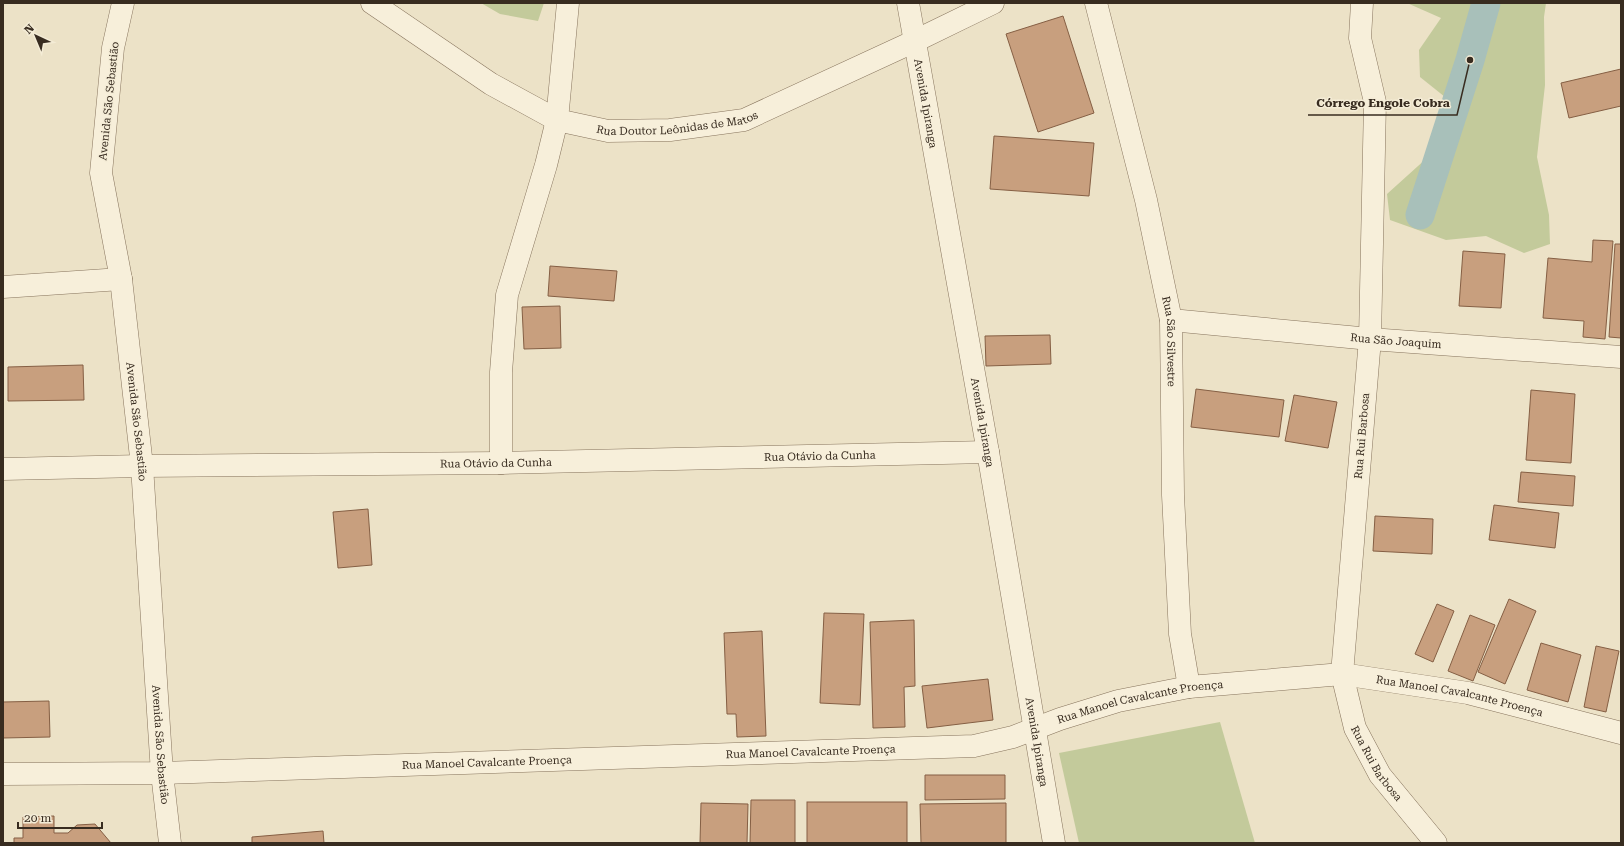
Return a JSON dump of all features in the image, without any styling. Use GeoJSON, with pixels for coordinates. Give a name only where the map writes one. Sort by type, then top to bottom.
{"type":"FeatureCollection","features":[{"type":"Feature","properties":{"kind":"street","name":"Avenida São Sebastião"},"geometry":{"type":"LineString","coordinates":[[123,3],[113,48],[102,173],[121,279],[142,466],[162,773],[170,843]]}},
{"type":"Feature","properties":{"kind":"street","name":"Rua Doutor Leônidas de Matos"},"geometry":{"type":"LineString","coordinates":[[372,3],[491,84],[557,120],[608,132],[670,130],[744,120],[915,41],[993,3]]}},
{"type":"Feature","properties":{"kind":"street"},"geometry":{"type":"LineString","coordinates":[[501,464],[502,372],[507,295],[546,165],[557,120],[568,3]]}},
{"type":"Feature","properties":{"kind":"street","name":"Avenida Ipiranga"},"geometry":{"type":"LineString","coordinates":[[908,3],[988,452],[1054,843]]}},
{"type":"Feature","properties":{"kind":"street","name":"Rua São Silvestre"},"geometry":{"type":"LineString","coordinates":[[1096,3],[1146,200],[1171,320],[1173,503],[1180,634],[1189,687]]}},
{"type":"Feature","properties":{"kind":"street","name":"Rua Rui Barbosa"},"geometry":{"type":"LineString","coordinates":[[1362,3],[1360,38],[1375,102],[1370,339],[1342,674],[1355,728],[1380,775],[1436,843]]}},
{"type":"Feature","properties":{"kind":"street"},"geometry":{"type":"LineString","coordinates":[[3,287],[121,279]]}},
{"type":"Feature","properties":{"kind":"street","name":"Rua São Joaquim"},"geometry":{"type":"LineString","coordinates":[[1171,320],[1370,339],[1621,358]]}},
{"type":"Feature","properties":{"kind":"street","name":"Rua Otávio da Cunha"},"geometry":{"type":"LineString","coordinates":[[3,469],[142,466],[501,464],[988,452]]}},
{"type":"Feature","properties":{"kind":"street","name":"Rua Manoel Cavalcante Proença"},"geometry":{"type":"LineString","coordinates":[[3,774],[162,773],[974,746],[1002,740],[1035,730],[1060,719],[1118,701],[1189,687],[1342,674],[1468,693],[1612,731],[1621,741]]}},
{"type":"Feature","properties":{"kind":"green space"},"geometry":{"type":"Polygon","coordinates":[[[481,3],[544,3],[538,21],[500,14],[481,3]]]}},
{"type":"Feature","properties":{"kind":"green space"},"geometry":{"type":"Polygon","coordinates":[[[1407,3],[1546,3],[1544,17],[1545,85],[1537,157],[1549,215],[1550,244],[1524,253],[1486,236],[1446,240],[1390,220],[1387,194],[1428,157],[1445,97],[1420,77],[1419,50],[1441,18],[1407,3]]]}},
{"type":"Feature","properties":{"kind":"green space"},"geometry":{"type":"Polygon","coordinates":[[[1220,722],[1255,843],[1079,843],[1059,753],[1220,722]]]}},
{"type":"Feature","properties":{"kind":"building"},"geometry":{"type":"Polygon","coordinates":[[[1063,16],[1094,113],[1038,132],[1006,34],[1063,16]]]}},
{"type":"Feature","properties":{"kind":"building"},"geometry":{"type":"Polygon","coordinates":[[[1621,69],[1621,106],[1569,118],[1561,83],[1621,69]]]}},
{"type":"Feature","properties":{"kind":"building"},"geometry":{"type":"Polygon","coordinates":[[[994,136],[1094,143],[1089,196],[990,189],[994,136]]]}},
{"type":"Feature","properties":{"kind":"building"},"geometry":{"type":"Polygon","coordinates":[[[1593,240],[1613,241],[1605,339],[1583,337],[1584,321],[1543,318],[1548,258],[1592,262],[1593,240]]]}},
{"type":"Feature","properties":{"kind":"building"},"geometry":{"type":"Polygon","coordinates":[[[1615,244],[1621,244],[1621,338],[1609,337],[1615,244]]]}},
{"type":"Feature","properties":{"kind":"building"},"geometry":{"type":"Polygon","coordinates":[[[1463,251],[1505,254],[1501,308],[1459,306],[1463,251]]]}},
{"type":"Feature","properties":{"kind":"building"},"geometry":{"type":"Polygon","coordinates":[[[550,266],[617,271],[614,301],[548,296],[550,266]]]}},
{"type":"Feature","properties":{"kind":"building"},"geometry":{"type":"Polygon","coordinates":[[[560,306],[561,348],[524,349],[522,307],[560,306]]]}},
{"type":"Feature","properties":{"kind":"building"},"geometry":{"type":"Polygon","coordinates":[[[1050,335],[1051,364],[986,366],[985,336],[1050,335]]]}},
{"type":"Feature","properties":{"kind":"building"},"geometry":{"type":"Polygon","coordinates":[[[83,365],[84,400],[8,401],[8,367],[83,365]]]}},
{"type":"Feature","properties":{"kind":"building"},"geometry":{"type":"Polygon","coordinates":[[[1196,389],[1284,400],[1279,437],[1191,427],[1196,389]]]}},
{"type":"Feature","properties":{"kind":"building"},"geometry":{"type":"Polygon","coordinates":[[[1531,390],[1575,394],[1571,463],[1526,460],[1531,390]]]}},
{"type":"Feature","properties":{"kind":"building"},"geometry":{"type":"Polygon","coordinates":[[[1294,395],[1337,402],[1328,448],[1285,441],[1294,395]]]}},
{"type":"Feature","properties":{"kind":"building"},"geometry":{"type":"Polygon","coordinates":[[[1521,472],[1575,476],[1573,506],[1518,502],[1521,472]]]}},
{"type":"Feature","properties":{"kind":"building"},"geometry":{"type":"Polygon","coordinates":[[[1494,505],[1559,513],[1555,548],[1489,540],[1494,505]]]}},
{"type":"Feature","properties":{"kind":"building"},"geometry":{"type":"Polygon","coordinates":[[[368,509],[372,565],[338,568],[333,512],[368,509]]]}},
{"type":"Feature","properties":{"kind":"building"},"geometry":{"type":"Polygon","coordinates":[[[1375,516],[1433,519],[1432,554],[1373,551],[1375,516]]]}},
{"type":"Feature","properties":{"kind":"building"},"geometry":{"type":"Polygon","coordinates":[[[1509,599],[1536,611],[1505,684],[1478,672],[1509,599]]]}},
{"type":"Feature","properties":{"kind":"building"},"geometry":{"type":"Polygon","coordinates":[[[1437,604],[1454,611],[1433,662],[1415,654],[1437,604]]]}},
{"type":"Feature","properties":{"kind":"building"},"geometry":{"type":"Polygon","coordinates":[[[824,613],[864,614],[860,705],[820,703],[824,613]]]}},
{"type":"Feature","properties":{"kind":"building"},"geometry":{"type":"Polygon","coordinates":[[[1470,615],[1495,625],[1473,681],[1448,671],[1470,615]]]}},
{"type":"Feature","properties":{"kind":"building"},"geometry":{"type":"Polygon","coordinates":[[[914,620],[915,686],[904,687],[905,727],[873,728],[870,622],[914,620]]]}},
{"type":"Feature","properties":{"kind":"building"},"geometry":{"type":"Polygon","coordinates":[[[762,631],[766,736],[737,737],[736,714],[727,714],[724,633],[762,631]]]}},
{"type":"Feature","properties":{"kind":"building"},"geometry":{"type":"Polygon","coordinates":[[[1541,643],[1581,655],[1568,702],[1527,690],[1541,643]]]}},
{"type":"Feature","properties":{"kind":"building"},"geometry":{"type":"Polygon","coordinates":[[[1596,646],[1619,651],[1606,712],[1584,707],[1596,646]]]}},
{"type":"Feature","properties":{"kind":"building"},"geometry":{"type":"Polygon","coordinates":[[[988,679],[993,720],[927,728],[922,686],[988,679]]]}},
{"type":"Feature","properties":{"kind":"building"},"geometry":{"type":"Polygon","coordinates":[[[49,701],[50,737],[3,738],[3,702],[49,701]]]}},
{"type":"Feature","properties":{"kind":"building"},"geometry":{"type":"Polygon","coordinates":[[[925,775],[1005,775],[1005,799],[925,800],[925,775]]]}},
{"type":"Feature","properties":{"kind":"building"},"geometry":{"type":"Polygon","coordinates":[[[751,800],[795,800],[795,843],[750,843],[751,800]]]}},
{"type":"Feature","properties":{"kind":"building"},"geometry":{"type":"Polygon","coordinates":[[[807,802],[907,802],[907,843],[807,843],[807,802]]]}},
{"type":"Feature","properties":{"kind":"building"},"geometry":{"type":"Polygon","coordinates":[[[701,803],[748,804],[747,843],[700,843],[701,803]]]}},
{"type":"Feature","properties":{"kind":"building"},"geometry":{"type":"Polygon","coordinates":[[[1006,803],[1006,843],[921,843],[920,804],[1006,803]]]}},
{"type":"Feature","properties":{"kind":"building"},"geometry":{"type":"Polygon","coordinates":[[[54,816],[54,833],[68,833],[77,825],[95,824],[111,843],[14,843],[14,838],[23,838],[23,817],[54,816]]]}},
{"type":"Feature","properties":{"kind":"building"},"geometry":{"type":"Polygon","coordinates":[[[323,831],[324,843],[252,843],[252,837],[323,831]]]}},
{"type":"Feature","properties":{"kind":"waterway"},"geometry":{"type":"LineString","coordinates":[[1420,215],[1470,60],[1486,3]]}},
{"type":"Feature","properties":{"kind":"place","name":"Córrego Engole Cobra"},"geometry":{"type":"Point","coordinates":[1470,60]}}]}
